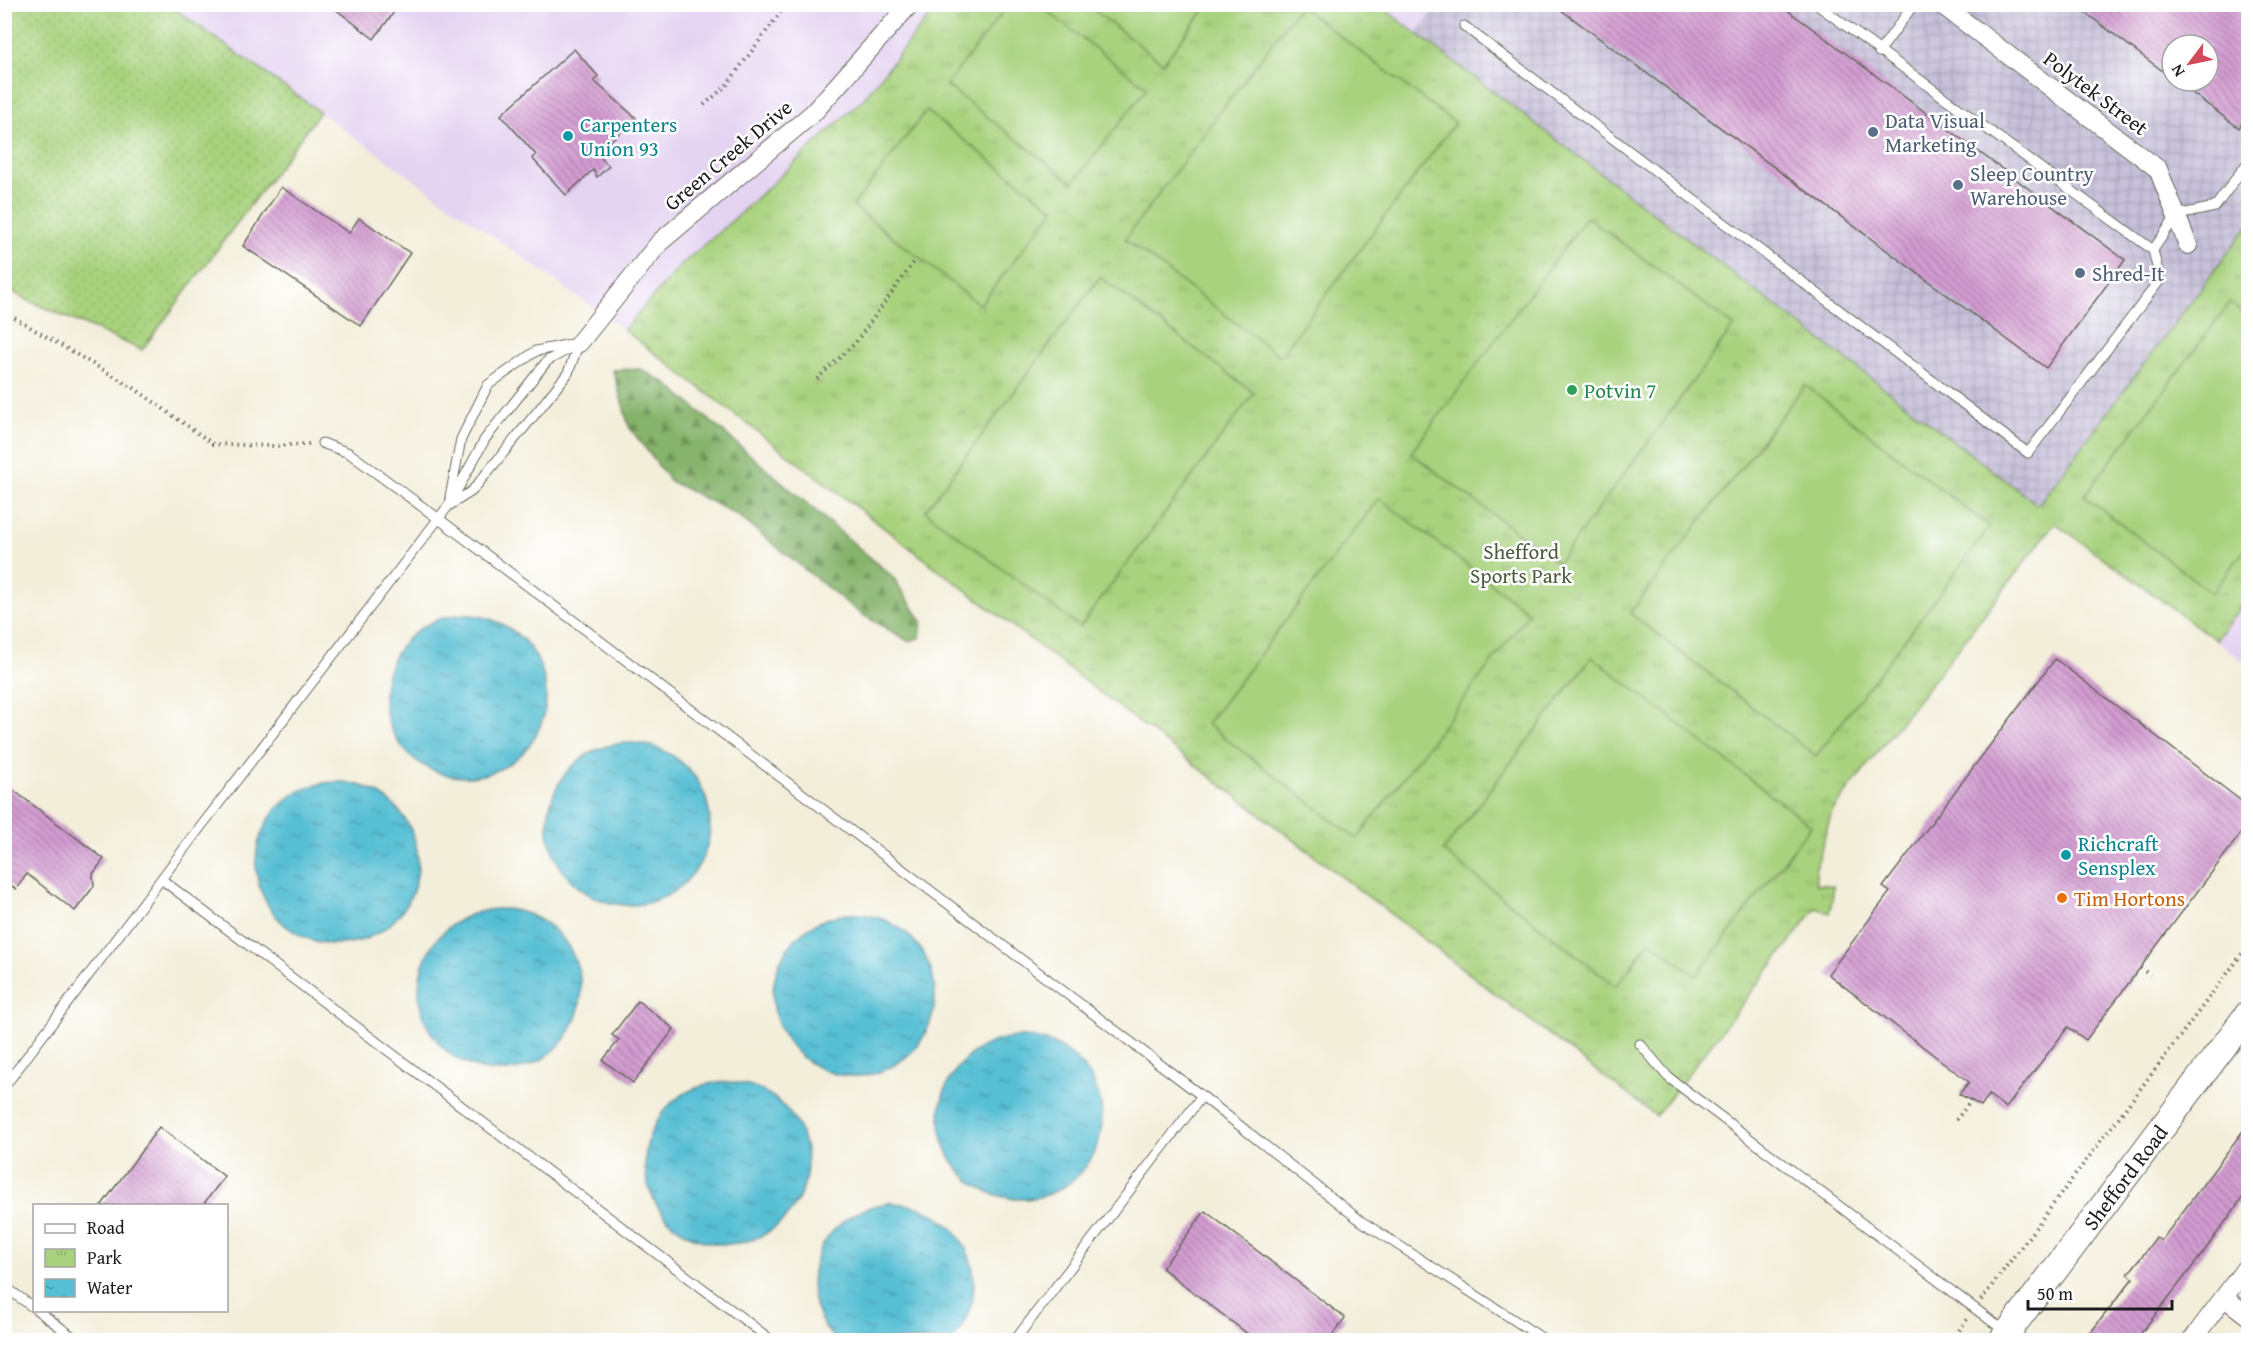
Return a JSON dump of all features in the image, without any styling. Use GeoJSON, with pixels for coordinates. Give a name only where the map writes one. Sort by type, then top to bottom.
{"type":"FeatureCollection","features":[{"type":"Feature","properties":{"kind":"street","name":"Green Creek Drive"},"geometry":{"type":"LineString","coordinates":[[579,343],[660,242],[813,113],[910,4]]}},
{"type":"Feature","properties":{"kind":"street","name":"Polytek Street"},"geometry":{"type":"LineString","coordinates":[[1941,4],[2158,169],[2188,245]]}},
{"type":"Feature","properties":{"kind":"street","name":"Shefford Road"},"geometry":{"type":"LineString","coordinates":[[2005,1337],[2248,1014]]}},
{"type":"Feature","properties":{"kind":"street"},"geometry":{"type":"LineString","coordinates":[[2192,1341],[2248,1266]]}},
{"type":"Feature","properties":{"kind":"street"},"geometry":{"type":"LineString","coordinates":[[2225,1298],[2248,1316]]}},
{"type":"Feature","properties":{"kind":"lane"},"geometry":{"type":"LineString","coordinates":[[1464,26],[2028,453],[2160,280],[2152,250],[1816,4]]}},
{"type":"Feature","properties":{"kind":"lane"},"geometry":{"type":"LineString","coordinates":[[1879,52],[1914,4]]}},
{"type":"Feature","properties":{"kind":"lane"},"geometry":{"type":"LineString","coordinates":[[2152,250],[2176,215],[2215,207],[2248,162]]}},
{"type":"Feature","properties":{"kind":"lane"},"geometry":{"type":"LineString","coordinates":[[4,1087],[161,879],[439,519],[485,439],[547,361],[579,343]]}},
{"type":"Feature","properties":{"kind":"lane"},"geometry":{"type":"LineString","coordinates":[[449,505],[461,439],[488,384],[536,351],[579,343]]}},
{"type":"Feature","properties":{"kind":"lane"},"geometry":{"type":"LineString","coordinates":[[449,505],[472,491],[549,396],[572,365],[579,343]]}},
{"type":"Feature","properties":{"kind":"lane"},"geometry":{"type":"LineString","coordinates":[[322,443],[349,453],[439,519],[1202,1096],[1361,1221],[1545,1341]]}},
{"type":"Feature","properties":{"kind":"lane"},"geometry":{"type":"LineString","coordinates":[[161,879],[771,1341]]}},
{"type":"Feature","properties":{"kind":"lane"},"geometry":{"type":"LineString","coordinates":[[1640,1044],[1668,1077],[1974,1309],[2005,1337]]}},
{"type":"Feature","properties":{"kind":"lane"},"geometry":{"type":"LineString","coordinates":[[1015,1341],[1202,1096]]}},
{"type":"Feature","properties":{"kind":"lane"},"geometry":{"type":"LineString","coordinates":[[4,1286],[33,1308]]}},
{"type":"Feature","properties":{"kind":"lane"},"geometry":{"type":"LineString","coordinates":[[39,1312],[77,1341]]}},
{"type":"Feature","properties":{"kind":"path"},"geometry":{"type":"LineString","coordinates":[[704,105],[726,86],[785,6]]}},
{"type":"Feature","properties":{"kind":"path"},"geometry":{"type":"LineString","coordinates":[[817,379],[856,342],[915,262]]}},
{"type":"Feature","properties":{"kind":"path"},"geometry":{"type":"LineString","coordinates":[[4,312],[134,388],[213,444],[274,446],[322,443]]}},
{"type":"Feature","properties":{"kind":"path"},"geometry":{"type":"LineString","coordinates":[[1952,1341],[2248,946]]}},
{"type":"Feature","properties":{"kind":"path"},"geometry":{"type":"LineString","coordinates":[[2140,968],[2150,975]]}},
{"type":"Feature","properties":{"kind":"path"},"geometry":{"type":"LineString","coordinates":[[1956,1120],[1971,1101]]}},
{"type":"Feature","properties":{"kind":"shaded area"},"geometry":{"type":"Polygon","coordinates":[[[1438,4],[2248,5],[2248,226],[2038,505],[1417,34],[1438,4]]]}},
{"type":"Feature","properties":{"kind":"shaded area"},"geometry":{"type":"Polygon","coordinates":[[[170,5],[938,5],[864,98],[681,265],[624,330],[170,5]]]}},
{"type":"Feature","properties":{"kind":"shaded area"},"geometry":{"type":"Polygon","coordinates":[[[1379,5],[1438,5],[1417,34],[1379,5]]]}},
{"type":"Feature","properties":{"kind":"shaded area"},"geometry":{"type":"Polygon","coordinates":[[[2248,597],[2248,665],[2216,640],[2248,597]]]}},
{"type":"Feature","properties":{"kind":"green space"},"geometry":{"type":"Polygon","coordinates":[[[5,4],[169,5],[320,112],[142,350],[25,299],[5,287],[5,4]]]}},
{"type":"Feature","properties":{"kind":"green space","name":"Shefford Sports Park"},"geometry":{"type":"Polygon","coordinates":[[[938,5],[1379,5],[2038,505],[2248,226],[2248,597],[2216,640],[2055,523],[1832,811],[1816,868],[1816,884],[1834,886],[1830,913],[1816,908],[1656,1116],[624,330],[681,265],[864,98],[938,5]]]}},
{"type":"Feature","properties":{"kind":"green space"},"geometry":{"type":"Polygon","coordinates":[[[1008,5],[1039,5],[1147,88],[1073,183],[946,85],[1008,5]]]}},
{"type":"Feature","properties":{"kind":"green space"},"geometry":{"type":"Polygon","coordinates":[[[1087,5],[1208,5],[1163,63],[1087,5]]]}},
{"type":"Feature","properties":{"kind":"green space"},"geometry":{"type":"Polygon","coordinates":[[[1300,6],[1455,123],[1280,356],[1125,239],[1300,6]]]}},
{"type":"Feature","properties":{"kind":"green space"},"geometry":{"type":"Polygon","coordinates":[[[926,111],[1054,209],[980,305],[853,206],[926,111]]]}},
{"type":"Feature","properties":{"kind":"green space","name":"Potvin 7"},"geometry":{"type":"Polygon","coordinates":[[[1587,217],[1734,326],[1558,563],[1411,453],[1587,217]]]}},
{"type":"Feature","properties":{"kind":"green space"},"geometry":{"type":"Polygon","coordinates":[[[1100,277],[1254,393],[1080,627],[925,511],[1100,277]]]}},
{"type":"Feature","properties":{"kind":"green space"},"geometry":{"type":"Polygon","coordinates":[[[2230,303],[2248,317],[2248,545],[2212,593],[2084,496],[2230,303]]]}},
{"type":"Feature","properties":{"kind":"green space"},"geometry":{"type":"Polygon","coordinates":[[[640,369],[666,383],[893,577],[922,621],[920,638],[908,641],[858,612],[737,515],[670,481],[629,427],[613,370],[640,369]]]}},
{"type":"Feature","properties":{"kind":"green space"},"geometry":{"type":"Polygon","coordinates":[[[1805,385],[1990,527],[1816,756],[1630,613],[1805,385]]]}},
{"type":"Feature","properties":{"kind":"green space"},"geometry":{"type":"Polygon","coordinates":[[[1379,498],[1529,613],[1357,839],[1207,724],[1379,498]]]}},
{"type":"Feature","properties":{"kind":"green space"},"geometry":{"type":"Polygon","coordinates":[[[1592,657],[1811,826],[1696,976],[1650,941],[1616,986],[1443,851],[1592,657]]]}},
{"type":"Feature","properties":{"kind":"water"},"geometry":{"type":"Polygon","coordinates":[[[465,615],[481,616],[496,621],[522,639],[540,665],[545,680],[545,712],[540,727],[522,753],[496,771],[481,776],[465,777],[449,776],[434,771],[408,753],[390,727],[385,712],[384,696],[385,680],[390,665],[408,639],[434,621],[449,616],[465,615]]]}},
{"type":"Feature","properties":{"kind":"water"},"geometry":{"type":"Polygon","coordinates":[[[629,743],[645,744],[660,749],[686,767],[704,793],[709,808],[709,840],[704,855],[686,881],[660,899],[645,904],[629,905],[613,904],[598,899],[572,881],[554,855],[549,840],[548,824],[549,808],[554,793],[572,767],[598,749],[613,744],[629,743]]]}},
{"type":"Feature","properties":{"kind":"water"},"geometry":{"type":"Polygon","coordinates":[[[337,782],[353,783],[368,788],[394,806],[412,832],[417,847],[417,879],[412,894],[394,920],[368,938],[353,943],[337,944],[321,943],[306,938],[280,920],[262,894],[257,879],[256,863],[257,847],[262,832],[280,806],[306,788],[321,783],[337,782]]]}},
{"type":"Feature","properties":{"kind":"water"},"geometry":{"type":"Polygon","coordinates":[[[500,909],[516,910],[531,915],[557,933],[575,959],[580,974],[580,1006],[575,1021],[557,1047],[531,1065],[516,1070],[500,1071],[484,1070],[469,1065],[443,1047],[425,1021],[420,1006],[419,990],[420,974],[425,959],[443,933],[469,915],[484,910],[500,909]]]}},
{"type":"Feature","properties":{"kind":"water"},"geometry":{"type":"Polygon","coordinates":[[[854,914],[870,915],[885,920],[911,938],[929,964],[934,979],[934,1011],[929,1026],[911,1052],[885,1070],[870,1075],[854,1076],[838,1075],[823,1070],[797,1052],[779,1026],[774,1011],[773,995],[774,979],[779,964],[797,938],[823,920],[838,915],[854,914]]]}},
{"type":"Feature","properties":{"kind":"water"},"geometry":{"type":"Polygon","coordinates":[[[1021,1037],[1037,1038],[1052,1043],[1078,1061],[1096,1087],[1101,1102],[1101,1134],[1096,1149],[1078,1175],[1052,1193],[1037,1198],[1021,1199],[1005,1198],[990,1193],[964,1175],[946,1149],[941,1134],[940,1118],[941,1102],[946,1087],[964,1061],[990,1043],[1005,1038],[1021,1037]]]}},
{"type":"Feature","properties":{"kind":"water"},"geometry":{"type":"Polygon","coordinates":[[[726,1082],[742,1083],[757,1088],[783,1106],[801,1132],[806,1147],[806,1179],[801,1194],[783,1220],[757,1238],[742,1243],[726,1244],[710,1243],[695,1238],[669,1220],[651,1194],[646,1179],[645,1163],[646,1147],[651,1132],[669,1106],[695,1088],[710,1083],[726,1082]]]}},
{"type":"Feature","properties":{"kind":"water"},"geometry":{"type":"Polygon","coordinates":[[[889,1203],[915,1207],[937,1216],[955,1231],[967,1250],[973,1272],[973,1295],[966,1318],[952,1340],[835,1340],[821,1319],[813,1298],[813,1276],[818,1255],[828,1236],[844,1221],[865,1209],[889,1203]]]}},
{"type":"Feature","properties":{"kind":"building"},"geometry":{"type":"Polygon","coordinates":[[[329,4],[400,4],[374,39],[329,4]]]}},
{"type":"Feature","properties":{"kind":"building"},"geometry":{"type":"Polygon","coordinates":[[[1553,4],[1779,4],[2125,260],[2046,368],[1553,4]]]}},
{"type":"Feature","properties":{"kind":"building"},"geometry":{"type":"Polygon","coordinates":[[[2074,4],[2248,4],[2248,115],[2239,128],[2192,93],[2220,93],[2220,33],[2160,33],[2160,69],[2074,4]]]}},
{"type":"Feature","properties":{"kind":"building","name":"Carpenters Union 93"},"geometry":{"type":"Polygon","coordinates":[[[574,49],[598,76],[594,81],[636,118],[597,153],[609,166],[597,177],[593,170],[566,195],[532,158],[536,155],[501,115],[574,49]]]}},
{"type":"Feature","properties":{"kind":"building"},"geometry":{"type":"Polygon","coordinates":[[[281,187],[349,233],[359,218],[410,253],[361,326],[243,246],[281,187]]]}},
{"type":"Feature","properties":{"kind":"building","name":"Richcraft Sensplex"},"geometry":{"type":"Polygon","coordinates":[[[2055,659],[2248,806],[2248,824],[2086,1040],[2068,1027],[2006,1108],[1989,1095],[1981,1106],[1959,1094],[1969,1082],[1828,974],[1890,892],[1883,887],[2055,659]]]}},
{"type":"Feature","properties":{"kind":"building"},"geometry":{"type":"Polygon","coordinates":[[[4,783],[104,859],[93,874],[94,886],[75,911],[27,874],[16,889],[4,881],[4,783]]]}},
{"type":"Feature","properties":{"kind":"building"},"geometry":{"type":"Polygon","coordinates":[[[638,1001],[674,1029],[633,1083],[603,1060],[619,1040],[612,1035],[638,1001]]]}},
{"type":"Feature","properties":{"kind":"building"},"geometry":{"type":"Polygon","coordinates":[[[2248,1124],[2248,1190],[2203,1253],[2135,1341],[2084,1341],[2133,1278],[2128,1274],[2156,1237],[2161,1241],[2248,1124]]]}},
{"type":"Feature","properties":{"kind":"building"},"geometry":{"type":"Polygon","coordinates":[[[159,1127],[224,1176],[204,1204],[102,1204],[159,1127]]]}},
{"type":"Feature","properties":{"kind":"building"},"geometry":{"type":"Polygon","coordinates":[[[1205,1211],[1345,1318],[1328,1341],[1257,1341],[1162,1268],[1205,1211]]]}},
{"type":"Feature","properties":{"kind":"place","name":"Data Visual Marketing"},"geometry":{"type":"Point","coordinates":[1873,132]}},
{"type":"Feature","properties":{"kind":"place","name":"Carpenters Union 93"},"geometry":{"type":"Point","coordinates":[568,136]}},
{"type":"Feature","properties":{"kind":"place","name":"Sleep Country Warehouse"},"geometry":{"type":"Point","coordinates":[1958,185]}},
{"type":"Feature","properties":{"kind":"place","name":"Shred-It"},"geometry":{"type":"Point","coordinates":[2080,273]}},
{"type":"Feature","properties":{"kind":"place","name":"Potvin 7"},"geometry":{"type":"Point","coordinates":[1572,390]}},
{"type":"Feature","properties":{"kind":"place","name":"Richcraft Sensplex"},"geometry":{"type":"Point","coordinates":[2066,855]}},
{"type":"Feature","properties":{"kind":"place","name":"Tim Hortons"},"geometry":{"type":"Point","coordinates":[2062,898]}}]}
